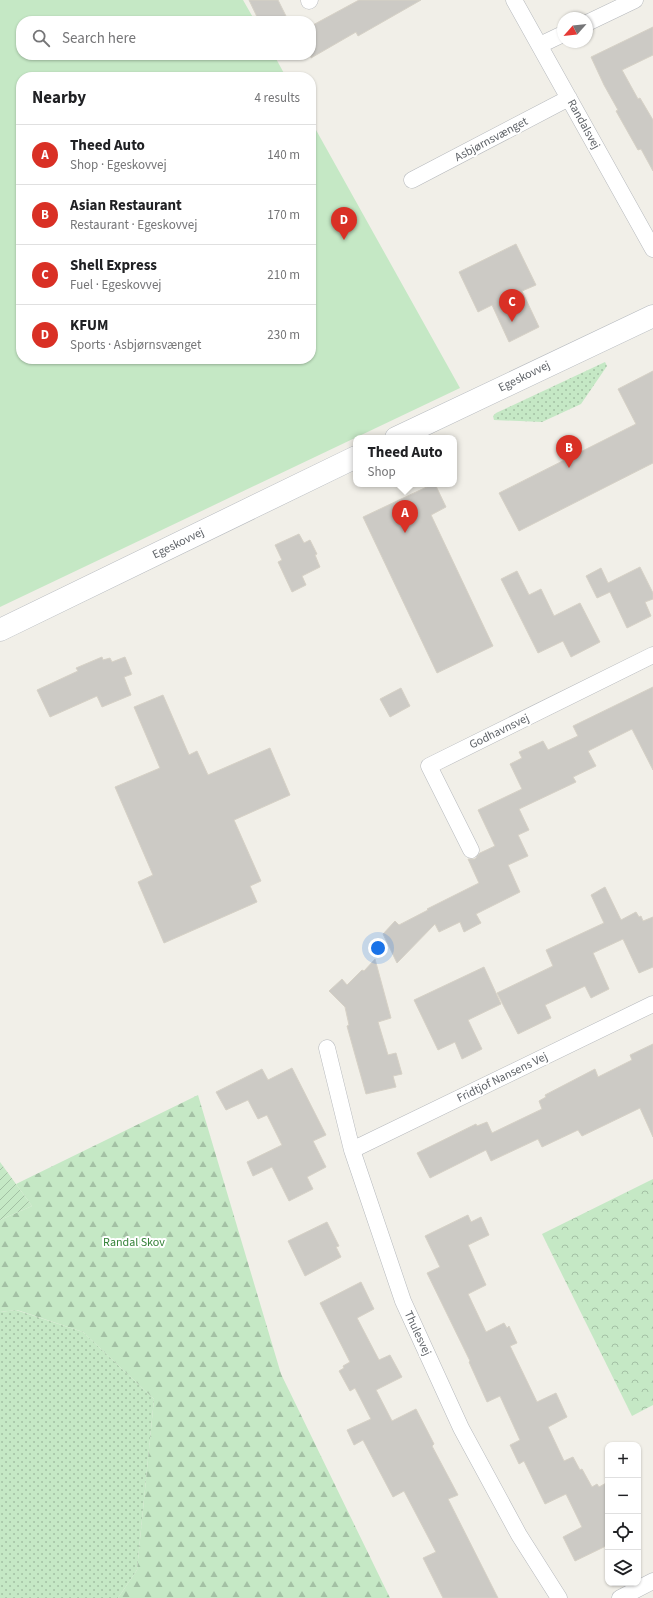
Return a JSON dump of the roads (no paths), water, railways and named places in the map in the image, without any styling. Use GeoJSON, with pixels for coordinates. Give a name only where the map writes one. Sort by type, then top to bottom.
{"type":"FeatureCollection","features":[{"type":"Feature","properties":{"kind":"street","name":"Randalsvej"},"geometry":{"type":"LineString","coordinates":[[514,0],[653,249]]}},
{"type":"Feature","properties":{"kind":"street"},"geometry":{"type":"LineString","coordinates":[[593,20],[635,0]]}},
{"type":"Feature","properties":{"kind":"street"},"geometry":{"type":"LineString","coordinates":[[540,46],[557,37]]}},
{"type":"Feature","properties":{"kind":"street","name":"Asbjørnsvænget"},"geometry":{"type":"LineString","coordinates":[[412,180],[569,98]]}},
{"type":"Feature","properties":{"kind":"street","name":"Egeskovvej"},"geometry":{"type":"LineString","coordinates":[[402,435],[653,316]]}},
{"type":"Feature","properties":{"kind":"street","name":"Egeskovvej"},"geometry":{"type":"LineString","coordinates":[[0,630],[353,458]]}},
{"type":"Feature","properties":{"kind":"street","name":"Godhavnsvej"},"geometry":{"type":"LineString","coordinates":[[471,850],[429,766],[653,655]]}},
{"type":"Feature","properties":{"kind":"street","name":"Fridtjof Nansens Vej"},"geometry":{"type":"LineString","coordinates":[[352,1150],[653,1004]]}},
{"type":"Feature","properties":{"kind":"street","name":"Thulesvej"},"geometry":{"type":"LineString","coordinates":[[327,1048],[352,1150],[403,1301],[458,1421],[519,1535],[559,1598]]}},
{"type":"Feature","properties":{"kind":"street"},"geometry":{"type":"LineString","coordinates":[[620,1598],[653,1581]]}},
{"type":"Feature","properties":{"kind":"place","name":"KFUM"},"geometry":{"type":"Point","coordinates":[344,240]}},
{"type":"Feature","properties":{"kind":"place","name":"Shell Express"},"geometry":{"type":"Point","coordinates":[512,322]}},
{"type":"Feature","properties":{"kind":"place","name":"Asian Restaurant"},"geometry":{"type":"Point","coordinates":[569,468]}},
{"type":"Feature","properties":{"kind":"place","name":"Theed Auto"},"geometry":{"type":"Point","coordinates":[405,533]}},
{"type":"Feature","properties":{"kind":"park label","name":"Randal Skov"},"geometry":{"type":"Point","coordinates":[134,1242]}}]}
